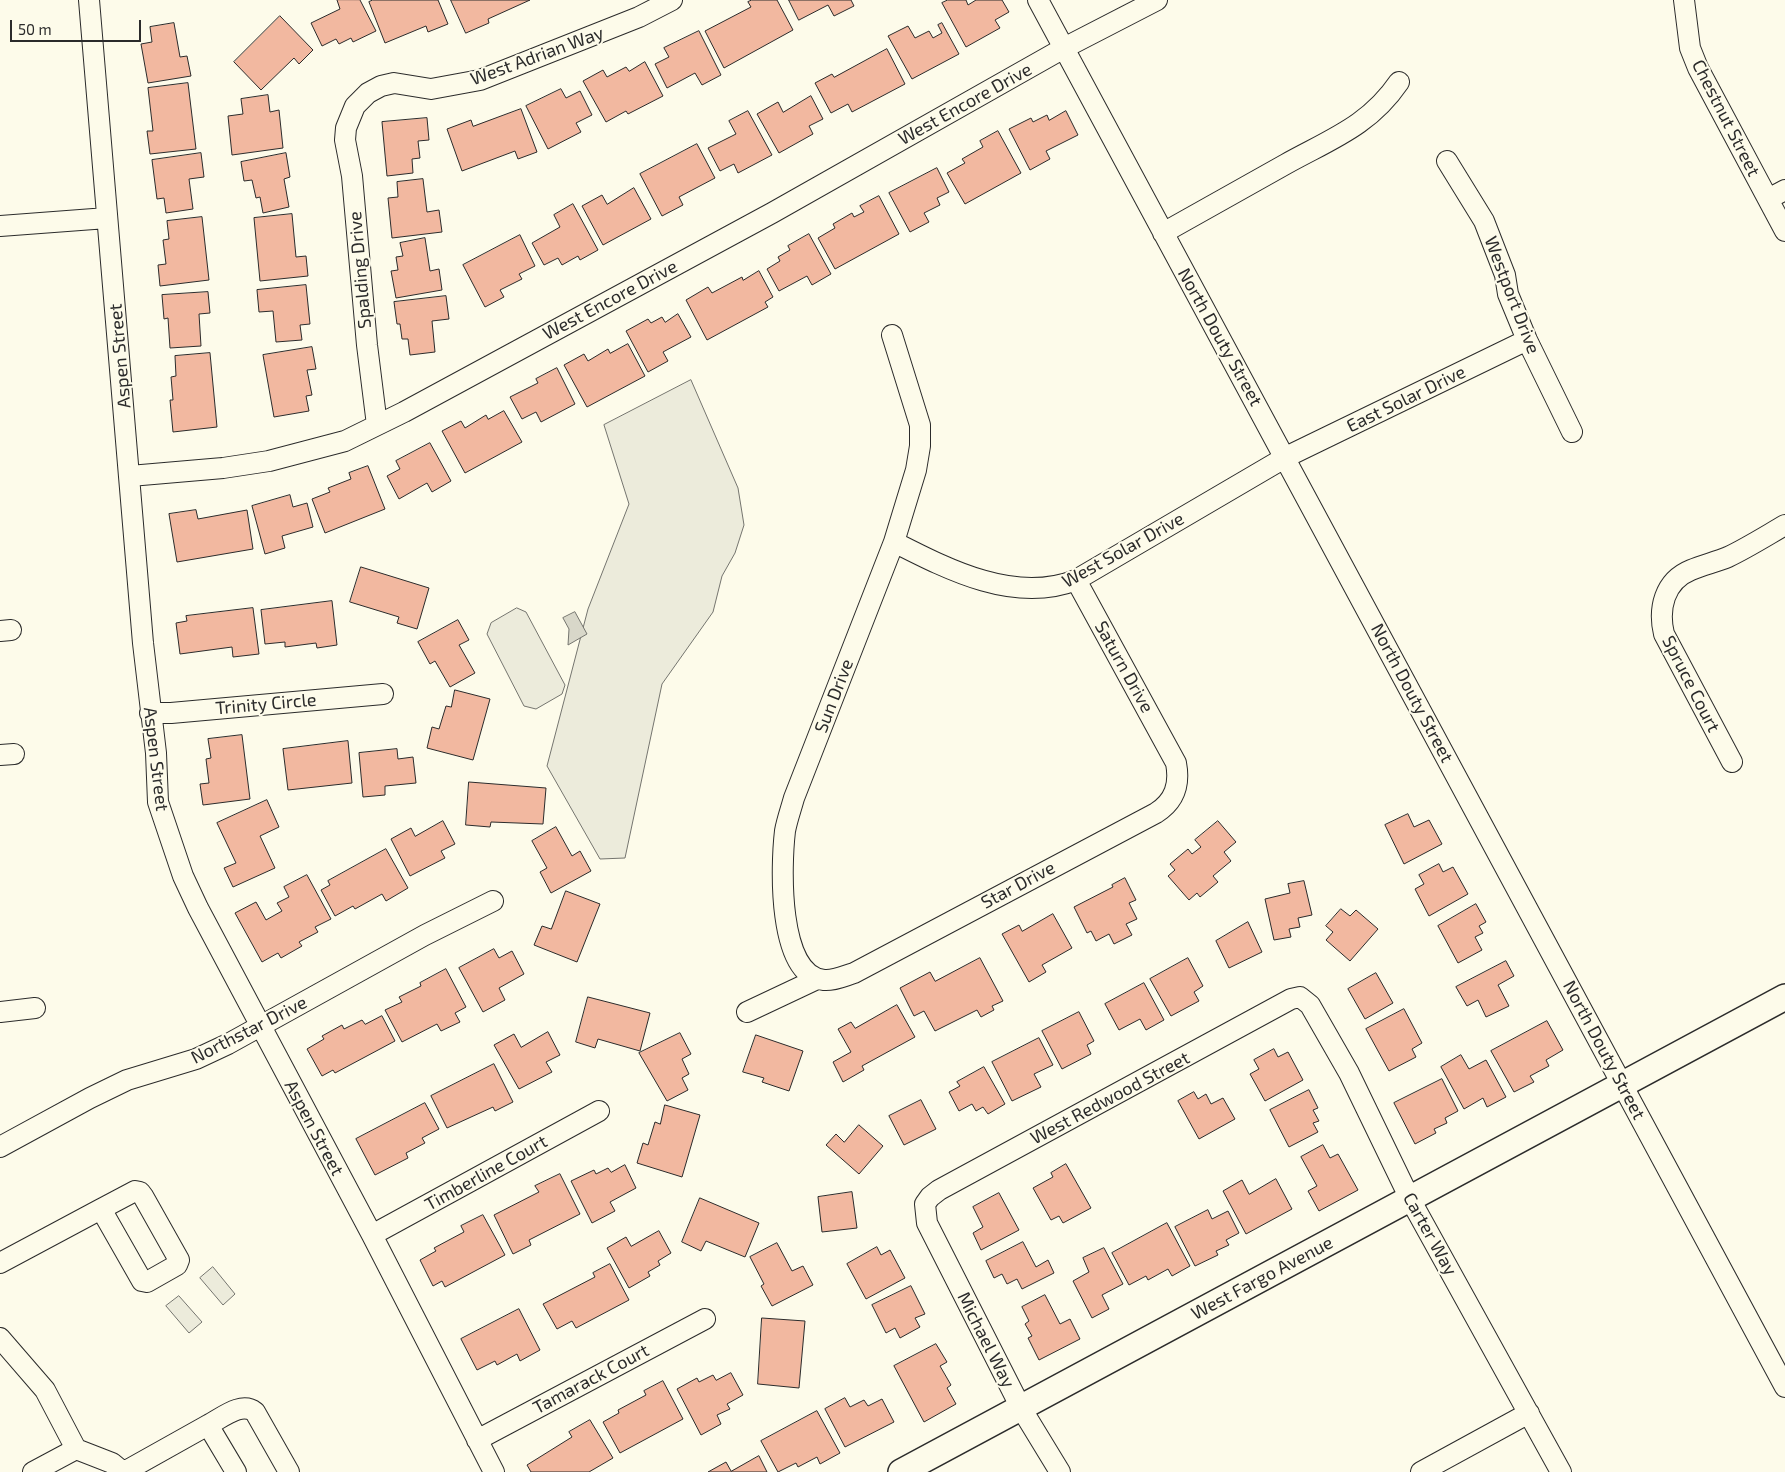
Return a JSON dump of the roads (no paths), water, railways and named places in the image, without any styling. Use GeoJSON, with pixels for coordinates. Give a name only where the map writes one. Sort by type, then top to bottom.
{"type":"FeatureCollection","features":[{"type":"Feature","properties":{"kind":"main road","name":"West Fargo Avenue"},"geometry":{"type":"LineString","coordinates":[[901,1472],[1785,997]]}},
{"type":"Feature","properties":{"kind":"street","name":"Aspen Street"},"geometry":{"type":"LineString","coordinates":[[89,0],[150,713],[156,753],[158,802],[172,845],[198,908],[372,1235],[494,1472]]}},
{"type":"Feature","properties":{"kind":"street","name":"West Adrian Way"},"geometry":{"type":"LineString","coordinates":[[350,115],[368,93],[381,86],[406,83],[432,88],[480,80],[639,17],[672,0]]}},
{"type":"Feature","properties":{"kind":"street","name":"North Douty Street"},"geometry":{"type":"LineString","coordinates":[[1038,0],[1286,457],[1785,1387]]}},
{"type":"Feature","properties":{"kind":"street","name":"West Encore Drive"},"geometry":{"type":"LineString","coordinates":[[130,476],[223,468],[269,461],[328,447],[377,425],[763,218],[1064,48],[1157,0]]}},
{"type":"Feature","properties":{"kind":"street","name":"Chestnut Street"},"geometry":{"type":"LineString","coordinates":[[1684,0],[1690,48],[1698,68],[1776,194],[1785,231]]}},
{"type":"Feature","properties":{"kind":"street"},"geometry":{"type":"LineString","coordinates":[[1163,233],[1296,158],[1343,136],[1387,100],[1399,82]]}},
{"type":"Feature","properties":{"kind":"street","name":"Spalding Drive"},"geometry":{"type":"LineString","coordinates":[[350,115],[345,140],[352,176],[367,345],[377,425]]}},
{"type":"Feature","properties":{"kind":"street","name":"Westport Drive"},"geometry":{"type":"LineString","coordinates":[[1448,161],[1484,221],[1505,275],[1508,294],[1527,340],[1572,432]]}},
{"type":"Feature","properties":{"kind":"street"},"geometry":{"type":"LineString","coordinates":[[0,226],[107,218]]}},
{"type":"Feature","properties":{"kind":"street","name":"Sun Drive"},"geometry":{"type":"LineString","coordinates":[[817,978],[803,969],[796,959],[782,904],[785,830],[794,798],[894,542],[916,470],[920,446],[920,425],[892,335]]}},
{"type":"Feature","properties":{"kind":"street","name":"East Solar Drive"},"geometry":{"type":"LineString","coordinates":[[1286,457],[1527,340]]}},
{"type":"Feature","properties":{"kind":"street","name":"West Solar Drive"},"geometry":{"type":"LineString","coordinates":[[894,542],[950,568],[1005,586],[1048,588],[1076,580],[1286,457]]}},
{"type":"Feature","properties":{"kind":"street","name":"Spruce Court"},"geometry":{"type":"LineString","coordinates":[[1732,762],[1664,634],[1661,620],[1662,604],[1668,589],[1679,576],[1729,556],[1785,526]]}},
{"type":"Feature","properties":{"kind":"street","name":"Saturn Drive"},"geometry":{"type":"LineString","coordinates":[[1076,580],[1171,754]]}},
{"type":"Feature","properties":{"kind":"street","name":"Trinity Circle"},"geometry":{"type":"LineString","coordinates":[[150,713],[170,713],[383,694]]}},
{"type":"Feature","properties":{"kind":"street","name":"Star Drive"},"geometry":{"type":"LineString","coordinates":[[817,978],[833,980],[854,973],[1163,808],[1173,798],[1178,783],[1176,763],[1171,754]]}},
{"type":"Feature","properties":{"kind":"street","name":"Northstar Drive"},"geometry":{"type":"LineString","coordinates":[[0,1148],[120,1083],[196,1060],[260,1027],[425,935],[493,901]]}},
{"type":"Feature","properties":{"kind":"street"},"geometry":{"type":"LineString","coordinates":[[747,1012],[817,978]]}},
{"type":"Feature","properties":{"kind":"street","name":"Carter Way"},"geometry":{"type":"LineString","coordinates":[[1300,997],[1310,1004],[1349,1073],[1410,1199],[1561,1472]]}},
{"type":"Feature","properties":{"kind":"street","name":"West Redwood Street"},"geometry":{"type":"LineString","coordinates":[[925,1204],[939,1190],[1291,1000],[1300,997]]}},
{"type":"Feature","properties":{"kind":"street"},"geometry":{"type":"LineString","coordinates":[[0,1012],[36,1008]]}},
{"type":"Feature","properties":{"kind":"street","name":"Timberline Court"},"geometry":{"type":"LineString","coordinates":[[372,1235],[599,1111]]}},
{"type":"Feature","properties":{"kind":"street","name":"Michael Way"},"geometry":{"type":"LineString","coordinates":[[925,1204],[927,1223],[1021,1408],[1060,1472]]}},
{"type":"Feature","properties":{"kind":"street"},"geometry":{"type":"LineString","coordinates":[[0,1262],[101,1209]]}},
{"type":"Feature","properties":{"kind":"street","name":"Tamarack Court"},"geometry":{"type":"LineString","coordinates":[[477,1440],[705,1319]]}},
{"type":"Feature","properties":{"kind":"street"},"geometry":{"type":"LineString","coordinates":[[0,1338],[45,1390],[76,1449],[112,1463],[123,1472],[242,1408],[250,1408],[256,1412],[289,1472]]}},
{"type":"Feature","properties":{"kind":"street"},"geometry":{"type":"LineString","coordinates":[[1421,1472],[1529,1413]]}},
{"type":"Feature","properties":{"kind":"street"},"geometry":{"type":"LineString","coordinates":[[208,1425],[236,1472]]}},
{"type":"Feature","properties":{"kind":"street"},"geometry":{"type":"LineString","coordinates":[[33,1472],[76,1449]]}}]}
